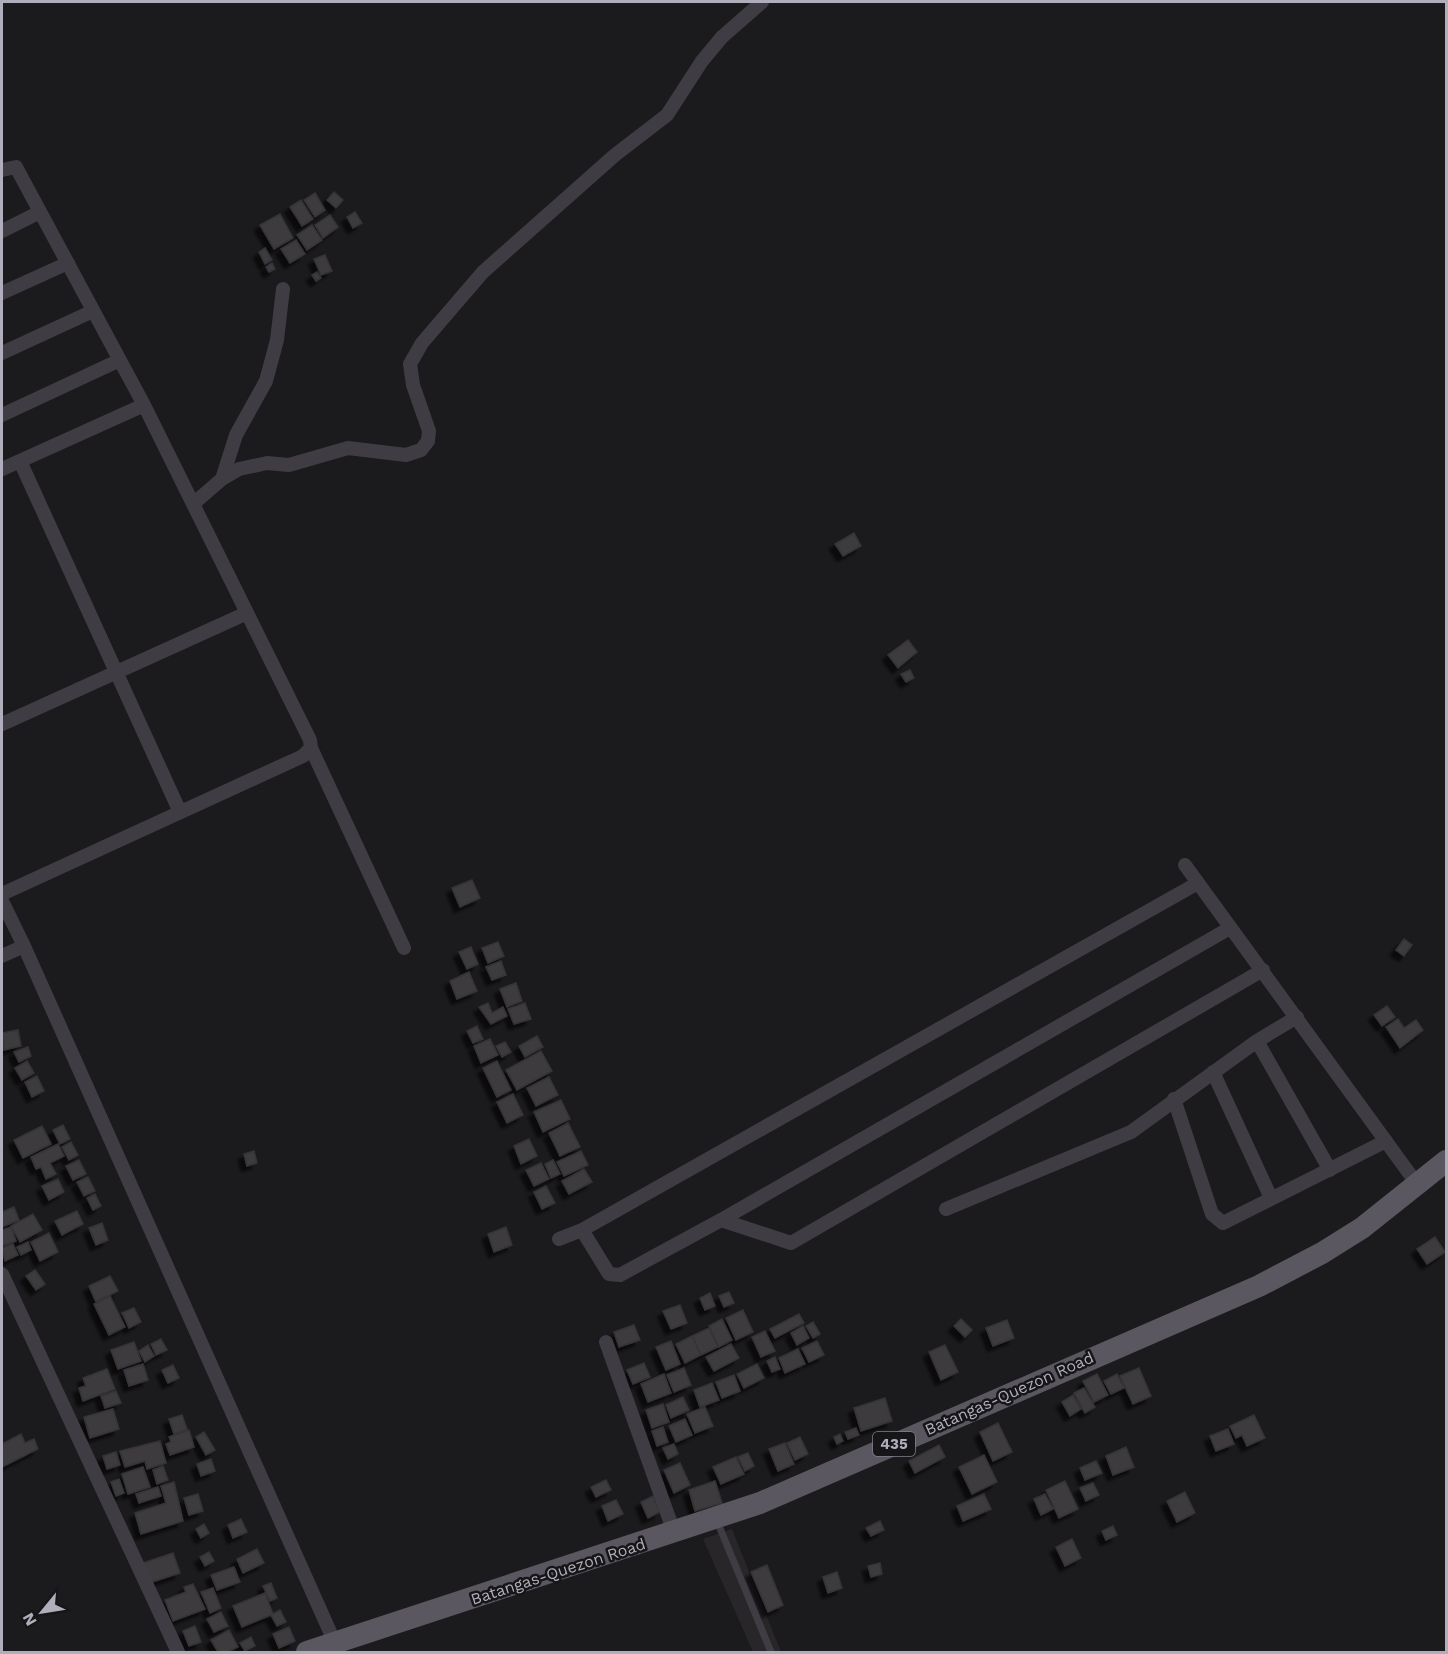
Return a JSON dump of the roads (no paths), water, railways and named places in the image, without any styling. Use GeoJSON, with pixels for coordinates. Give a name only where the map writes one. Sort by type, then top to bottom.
{"type":"FeatureCollection","features":[{"type":"Feature","properties":{"kind":"main road","name":"Batangas-Quezon Road"},"geometry":{"type":"LineString","coordinates":[[307,1653],[760,1503],[1259,1286],[1322,1253],[1362,1227],[1446,1161]]}},
{"type":"Feature","properties":{"kind":"street"},"geometry":{"type":"LineString","coordinates":[[193,504],[222,479],[239,469],[267,463],[289,465],[348,448],[406,455],[421,450],[428,441],[429,431],[413,385],[410,364],[422,343],[483,272],[615,155],[667,115],[702,61],[722,37],[762,2]]}},
{"type":"Feature","properties":{"kind":"street"},"geometry":{"type":"LineString","coordinates":[[2,170],[16,167],[144,405],[310,740],[311,748],[404,948]]}},
{"type":"Feature","properties":{"kind":"street"},"geometry":{"type":"LineString","coordinates":[[2,231],[40,212]]}},
{"type":"Feature","properties":{"kind":"street"},"geometry":{"type":"LineString","coordinates":[[2,293],[68,263]]}},
{"type":"Feature","properties":{"kind":"street"},"geometry":{"type":"LineString","coordinates":[[222,479],[236,435],[266,381],[277,340],[283,289]]}},
{"type":"Feature","properties":{"kind":"street"},"geometry":{"type":"LineString","coordinates":[[2,353],[93,311]]}},
{"type":"Feature","properties":{"kind":"street"},"geometry":{"type":"LineString","coordinates":[[2,415],[120,360]]}},
{"type":"Feature","properties":{"kind":"street"},"geometry":{"type":"LineString","coordinates":[[2,469],[144,405]]}},
{"type":"Feature","properties":{"kind":"street"},"geometry":{"type":"LineString","coordinates":[[20,461],[180,812]]}},
{"type":"Feature","properties":{"kind":"street"},"geometry":{"type":"LineString","coordinates":[[2,723],[247,613]]}},
{"type":"Feature","properties":{"kind":"street"},"geometry":{"type":"LineString","coordinates":[[2,894],[303,756],[311,748]]}},
{"type":"Feature","properties":{"kind":"street"},"geometry":{"type":"LineString","coordinates":[[1185,866],[1298,1017],[1418,1184]]}},
{"type":"Feature","properties":{"kind":"street"},"geometry":{"type":"LineString","coordinates":[[560,1239],[582,1230],[1198,883]]}},
{"type":"Feature","properties":{"kind":"street"},"geometry":{"type":"LineString","coordinates":[[2,901],[335,1643]]}},
{"type":"Feature","properties":{"kind":"street"},"geometry":{"type":"LineString","coordinates":[[582,1230],[609,1274],[620,1275],[721,1220],[1230,928]]}},
{"type":"Feature","properties":{"kind":"street"},"geometry":{"type":"LineString","coordinates":[[2,956],[24,946]]}},
{"type":"Feature","properties":{"kind":"street"},"geometry":{"type":"LineString","coordinates":[[721,1220],[791,1243],[1263,970]]}},
{"type":"Feature","properties":{"kind":"street"},"geometry":{"type":"LineString","coordinates":[[946,1209],[1131,1132],[1173,1099],[1257,1041],[1298,1017]]}},
{"type":"Feature","properties":{"kind":"street"},"geometry":{"type":"LineString","coordinates":[[1257,1041],[1330,1170]]}},
{"type":"Feature","properties":{"kind":"street"},"geometry":{"type":"LineString","coordinates":[[1213,1072],[1271,1198]]}},
{"type":"Feature","properties":{"kind":"street"},"geometry":{"type":"LineString","coordinates":[[1173,1099],[1212,1214],[1217,1221],[1223,1223],[1386,1141]]}},
{"type":"Feature","properties":{"kind":"street"},"geometry":{"type":"LineString","coordinates":[[2,1274],[178,1653]]}},
{"type":"Feature","properties":{"kind":"street"},"geometry":{"type":"LineString","coordinates":[[606,1342],[674,1532]]}},
{"type":"Feature","properties":{"kind":"lane"},"geometry":{"type":"LineString","coordinates":[[716,1518],[771,1653]]}}]}
